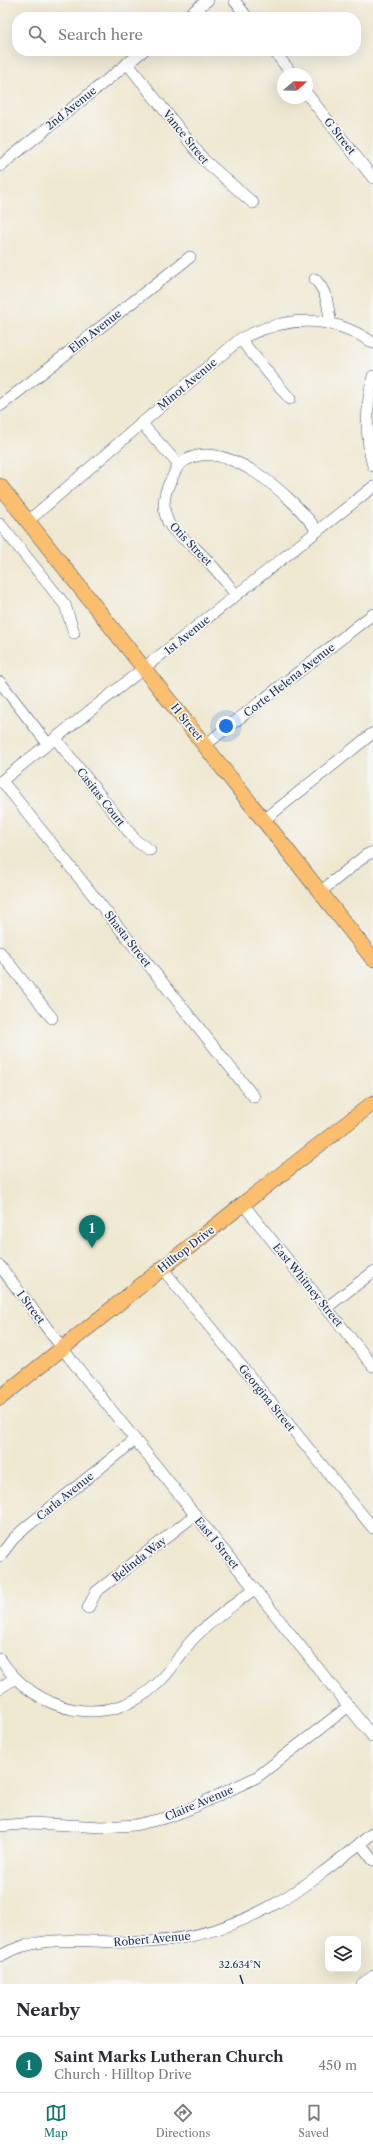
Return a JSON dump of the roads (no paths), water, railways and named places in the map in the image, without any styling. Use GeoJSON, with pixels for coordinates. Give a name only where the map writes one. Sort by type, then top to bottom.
{"type":"FeatureCollection","features":[{"type":"Feature","properties":{"kind":"main road","name":"H Street"},"geometry":{"type":"LineString","coordinates":[[0,486],[373,959]]}},
{"type":"Feature","properties":{"kind":"main road","name":"Hilltop Drive"},"geometry":{"type":"LineString","coordinates":[[0,1398],[162,1268],[373,1103]]}},
{"type":"Feature","properties":{"kind":"street"},"geometry":{"type":"LineString","coordinates":[[192,12],[208,0]]}},
{"type":"Feature","properties":{"kind":"street"},"geometry":{"type":"LineString","coordinates":[[234,0],[243,12]]}},
{"type":"Feature","properties":{"kind":"street","name":"2nd Avenue"},"geometry":{"type":"LineString","coordinates":[[0,166],[136,56]]}},
{"type":"Feature","properties":{"kind":"street"},"geometry":{"type":"LineString","coordinates":[[278,56],[287,68]]}},
{"type":"Feature","properties":{"kind":"street","name":"Vance Street"},"geometry":{"type":"LineString","coordinates":[[127,63],[204,160],[253,203]]}},
{"type":"Feature","properties":{"kind":"street","name":"G Street"},"geometry":{"type":"LineString","coordinates":[[313,102],[373,178]]}},
{"type":"Feature","properties":{"kind":"street","name":"Elm Avenue"},"geometry":{"type":"LineString","coordinates":[[0,406],[190,257]]}},
{"type":"Feature","properties":{"kind":"street"},"geometry":{"type":"LineString","coordinates":[[315,279],[322,287],[329,302],[332,324]]}},
{"type":"Feature","properties":{"kind":"street","name":"Minot Avenue"},"geometry":{"type":"LineString","coordinates":[[28,521],[240,339],[259,329],[305,320],[332,324],[350,330],[373,343]]}},
{"type":"Feature","properties":{"kind":"street"},"geometry":{"type":"LineString","coordinates":[[240,339],[290,399]]}},
{"type":"Feature","properties":{"kind":"street"},"geometry":{"type":"LineString","coordinates":[[373,376],[367,422],[373,466]]}},
{"type":"Feature","properties":{"kind":"street"},"geometry":{"type":"LineString","coordinates":[[141,423],[179,465],[193,458],[208,455],[234,460],[280,491],[308,518],[317,531]]}},
{"type":"Feature","properties":{"kind":"street","name":"Otis Street"},"geometry":{"type":"LineString","coordinates":[[179,465],[167,486],[164,498],[164,510],[168,522],[179,535],[209,563],[236,595]]}},
{"type":"Feature","properties":{"kind":"street","name":"1st Avenue"},"geometry":{"type":"LineString","coordinates":[[1,781],[373,487]]}},
{"type":"Feature","properties":{"kind":"street"},"geometry":{"type":"LineString","coordinates":[[0,524],[65,605],[74,633]]}},
{"type":"Feature","properties":{"kind":"street","name":"Corte Helena Avenue"},"geometry":{"type":"LineString","coordinates":[[205,745],[373,614]]}},
{"type":"Feature","properties":{"kind":"street"},"geometry":{"type":"LineString","coordinates":[[0,682],[52,742]]}},
{"type":"Feature","properties":{"kind":"street"},"geometry":{"type":"LineString","coordinates":[[264,820],[373,733]]}},
{"type":"Feature","properties":{"kind":"street","name":"Casitas Court"},"geometry":{"type":"LineString","coordinates":[[52,742],[136,841],[150,850]]}},
{"type":"Feature","properties":{"kind":"street","name":"Shasta Street"},"geometry":{"type":"LineString","coordinates":[[1,781],[254,1097]]}},
{"type":"Feature","properties":{"kind":"street"},"geometry":{"type":"LineString","coordinates":[[320,892],[366,855],[373,852]]}},
{"type":"Feature","properties":{"kind":"street"},"geometry":{"type":"LineString","coordinates":[[0,952],[52,1018]]}},
{"type":"Feature","properties":{"kind":"street","name":"East Whitney Street"},"geometry":{"type":"LineString","coordinates":[[243,1204],[373,1366]]}},
{"type":"Feature","properties":{"kind":"street","name":"I Street"},"geometry":{"type":"LineString","coordinates":[[0,1266],[62,1348]]}},
{"type":"Feature","properties":{"kind":"street","name":"Georgina Street"},"geometry":{"type":"LineString","coordinates":[[162,1268],[373,1528]]}},
{"type":"Feature","properties":{"kind":"street"},"geometry":{"type":"LineString","coordinates":[[326,1308],[373,1272]]}},
{"type":"Feature","properties":{"kind":"street","name":"East I Street"},"geometry":{"type":"LineString","coordinates":[[62,1348],[254,1589],[372,1734]]}},
{"type":"Feature","properties":{"kind":"street","name":"Carla Avenue"},"geometry":{"type":"LineString","coordinates":[[0,1556],[13,1539],[25,1528],[135,1440]]}},
{"type":"Feature","properties":{"kind":"street","name":"Belinda Way"},"geometry":{"type":"LineString","coordinates":[[88,1608],[96,1592],[195,1515]]}},
{"type":"Feature","properties":{"kind":"street"},"geometry":{"type":"LineString","coordinates":[[0,1659],[14,1679],[42,1700],[68,1708],[104,1710],[125,1704],[138,1698],[157,1684],[168,1673],[194,1638],[254,1589]]}},
{"type":"Feature","properties":{"kind":"street"},"geometry":{"type":"LineString","coordinates":[[0,1688],[14,1679]]}},
{"type":"Feature","properties":{"kind":"street","name":"Claire Avenue"},"geometry":{"type":"LineString","coordinates":[[0,1826],[32,1823],[106,1827],[136,1825],[165,1818],[187,1810],[257,1777],[349,1706]]}},
{"type":"Feature","properties":{"kind":"street","name":"Robert Avenue"},"geometry":{"type":"LineString","coordinates":[[0,1956],[38,1943],[83,1940],[105,1943],[148,1942],[197,1935],[229,1926],[261,1913],[296,1893],[373,1833]]}},
{"type":"Feature","properties":{"kind":"street"},"geometry":{"type":"LineString","coordinates":[[360,1843],[373,1860]]}},
{"type":"Feature","properties":{"kind":"street"},"geometry":{"type":"LineString","coordinates":[[362,1984],[373,1976]]}},
{"type":"Feature","properties":{"kind":"place","name":"Saint Marks Lutheran Church"},"geometry":{"type":"Point","coordinates":[92,1248]}}]}
